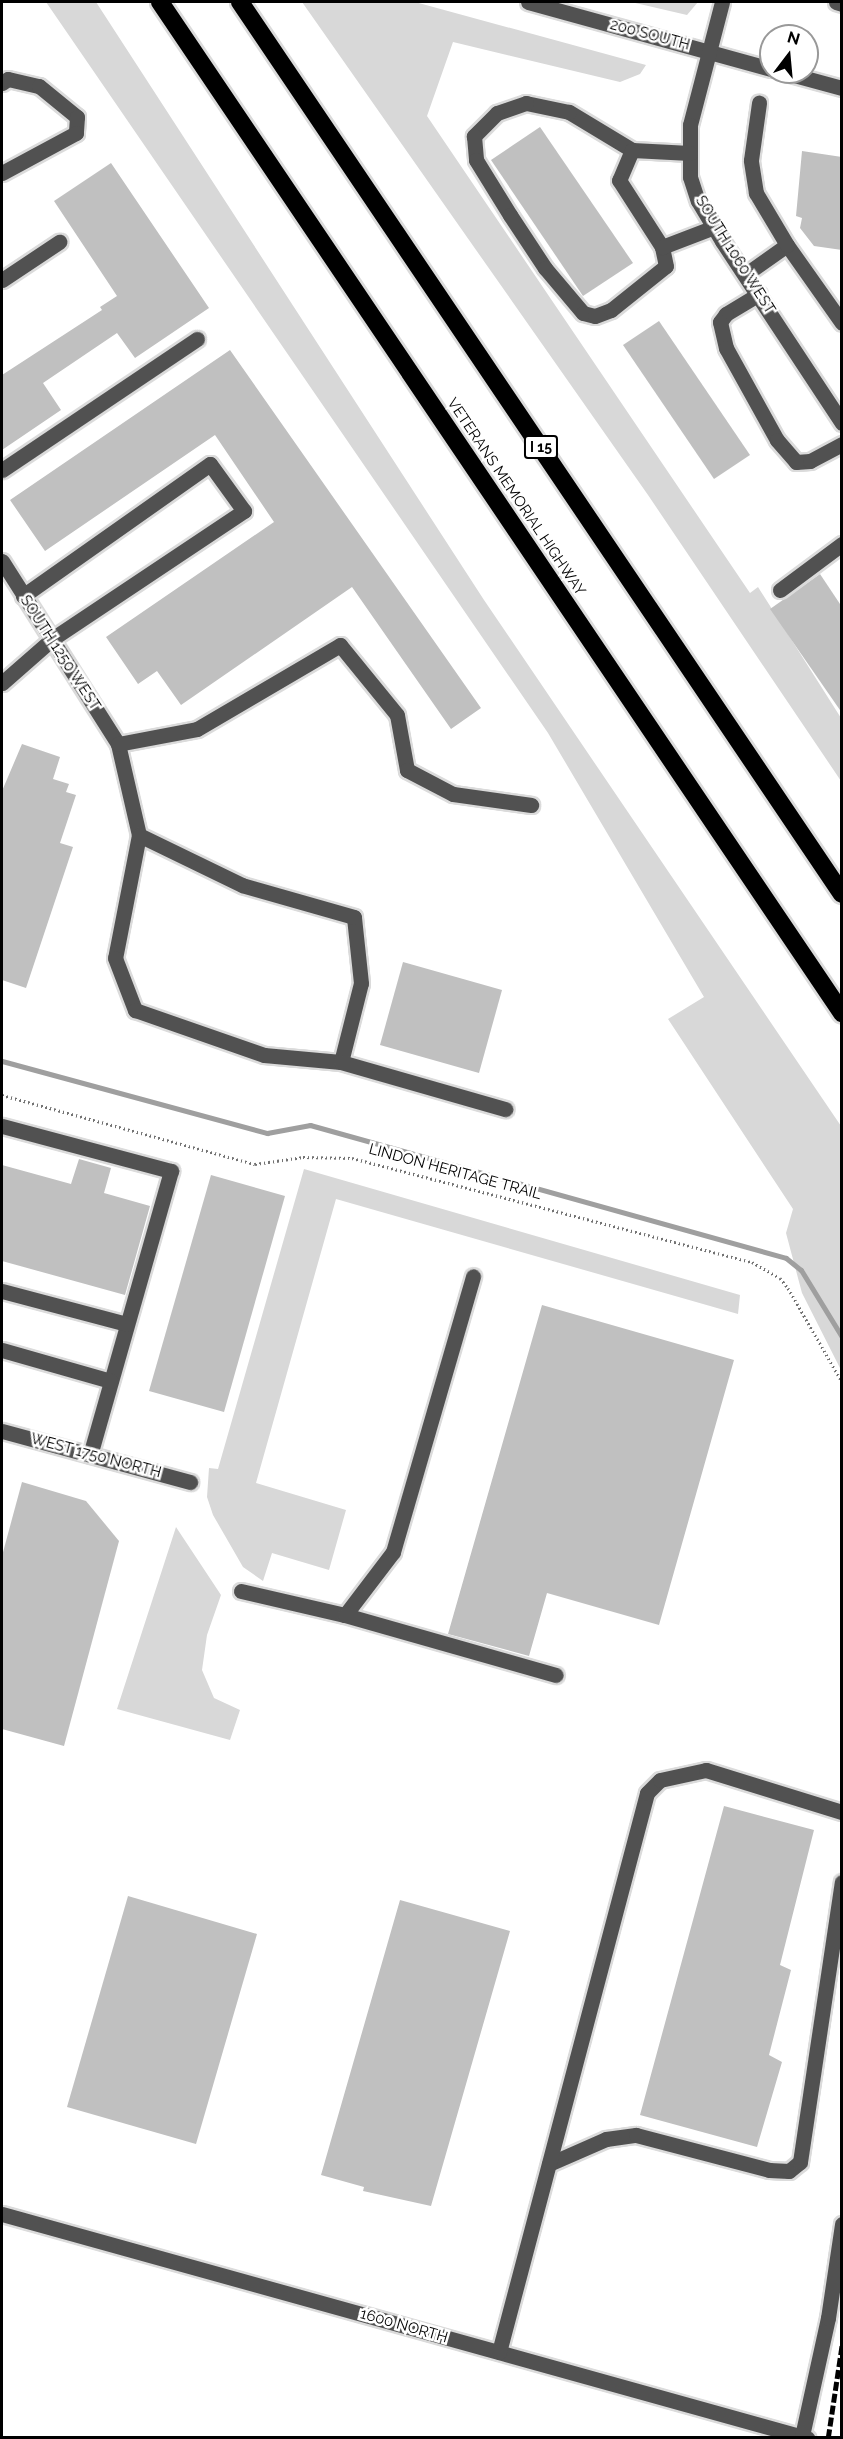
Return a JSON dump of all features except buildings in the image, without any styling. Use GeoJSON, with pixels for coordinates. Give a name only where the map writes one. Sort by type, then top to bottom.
{"type":"FeatureCollection","features":[{"type":"Feature","properties":{"kind":"highway","name":"VETERANS MEMORIAL HIGHWAY"},"geometry":{"type":"LineString","coordinates":[[160,2],[842,1013]]}},
{"type":"Feature","properties":{"kind":"highway","name":"I 15"},"geometry":{"type":"LineString","coordinates":[[240,2],[842,894]]}},
{"type":"Feature","properties":{"kind":"street","name":"200 SOUTH"},"geometry":{"type":"LineString","coordinates":[[528,2],[759,66]]}},
{"type":"Feature","properties":{"kind":"street","name":"SOUTH 1060 WEST"},"geometry":{"type":"LineString","coordinates":[[722,2],[707,51],[690,124],[690,177],[714,227],[842,423]]}},
{"type":"Feature","properties":{"kind":"street"},"geometry":{"type":"LineString","coordinates":[[836,2],[842,4]]}},
{"type":"Feature","properties":{"kind":"street"},"geometry":{"type":"LineString","coordinates":[[2,83],[8,79],[39,86],[77,117],[76,133],[2,173]]}},
{"type":"Feature","properties":{"kind":"street"},"geometry":{"type":"LineString","coordinates":[[819,82],[842,88]]}},
{"type":"Feature","properties":{"kind":"street"},"geometry":{"type":"LineString","coordinates":[[632,150],[619,180],[662,247],[666,266],[611,310],[595,316],[583,314],[545,268],[504,206],[476,160],[474,136],[497,113],[526,103],[569,112],[632,150],[690,153]]}},
{"type":"Feature","properties":{"kind":"street"},"geometry":{"type":"LineString","coordinates":[[759,103],[751,160],[756,193],[787,245],[842,323]]}},
{"type":"Feature","properties":{"kind":"street"},"geometry":{"type":"LineString","coordinates":[[662,247],[714,227]]}},
{"type":"Feature","properties":{"kind":"street"},"geometry":{"type":"LineString","coordinates":[[2,280],[59,242]]}},
{"type":"Feature","properties":{"kind":"street"},"geometry":{"type":"LineString","coordinates":[[746,274],[787,245]]}},
{"type":"Feature","properties":{"kind":"street"},"geometry":{"type":"LineString","coordinates":[[759,294],[726,314],[720,322],[726,348],[777,440],[796,462],[810,461],[842,444]]}},
{"type":"Feature","properties":{"kind":"street"},"geometry":{"type":"LineString","coordinates":[[2,470],[197,339]]}},
{"type":"Feature","properties":{"kind":"street"},"geometry":{"type":"LineString","coordinates":[[2,683],[51,639],[244,512],[210,465],[23,596]]}},
{"type":"Feature","properties":{"kind":"street"},"geometry":{"type":"LineString","coordinates":[[780,590],[842,544]]}},
{"type":"Feature","properties":{"kind":"street","name":"SOUTH 1250 WEST"},"geometry":{"type":"LineString","coordinates":[[2,561],[7,582],[23,596],[118,744],[140,835]]}},
{"type":"Feature","properties":{"kind":"street"},"geometry":{"type":"LineString","coordinates":[[118,744],[197,729],[340,645],[397,715],[407,770],[453,794],[531,805]]}},
{"type":"Feature","properties":{"kind":"street"},"geometry":{"type":"LineString","coordinates":[[341,1062],[361,983],[354,917],[242,885],[140,835],[115,958],[135,1010],[264,1056],[341,1062],[505,1109]]}},
{"type":"Feature","properties":{"kind":"street"},"geometry":{"type":"LineString","coordinates":[[2,1126],[171,1172],[90,1455]]}},
{"type":"Feature","properties":{"kind":"street"},"geometry":{"type":"LineString","coordinates":[[345,1615],[393,1552],[473,1276]]}},
{"type":"Feature","properties":{"kind":"street"},"geometry":{"type":"LineString","coordinates":[[2,1291],[127,1324]]}},
{"type":"Feature","properties":{"kind":"street"},"geometry":{"type":"LineString","coordinates":[[2,1350],[111,1381]]}},
{"type":"Feature","properties":{"kind":"street","name":"WEST 1750 NORTH"},"geometry":{"type":"LineString","coordinates":[[2,1431],[190,1482]]}},
{"type":"Feature","properties":{"kind":"street"},"geometry":{"type":"LineString","coordinates":[[241,1591],[345,1615],[556,1675]]}},
{"type":"Feature","properties":{"kind":"street"},"geometry":{"type":"LineString","coordinates":[[499,2352],[647,1793],[660,1780],[706,1770],[842,1812]]}},
{"type":"Feature","properties":{"kind":"street"},"geometry":{"type":"LineString","coordinates":[[549,2164],[606,2139],[636,2135],[769,2170],[789,2171],[800,2162],[842,1882]]}},
{"type":"Feature","properties":{"kind":"street","name":"1600 NORTH"},"geometry":{"type":"LineString","coordinates":[[2,2214],[805,2437]]}},
{"type":"Feature","properties":{"kind":"street"},"geometry":{"type":"LineString","coordinates":[[805,2437],[828,2318],[842,2224]]}},
{"type":"Feature","properties":{"kind":"path","name":"LINDON HERITAGE TRAIL"},"geometry":{"type":"LineString","coordinates":[[2,1095],[255,1164],[303,1157],[352,1158],[752,1262],[780,1278],[788,1288],[842,1382]]}},
{"type":"Feature","properties":{"kind":"shaded area"},"geometry":{"type":"Polygon","coordinates":[[[46,2],[96,2],[484,600],[841,1126],[841,1370],[802,1293],[786,1233],[793,1209],[668,1019],[704,997],[548,733],[46,2]]]}},
{"type":"Feature","properties":{"kind":"shaded area"},"geometry":{"type":"Polygon","coordinates":[[[302,2],[415,2],[646,65],[640,74],[620,82],[453,42],[427,116],[750,593],[758,587],[841,718],[841,781],[648,495],[302,2]]]}},
{"type":"Feature","properties":{"kind":"shaded area"},"geometry":{"type":"Polygon","coordinates":[[[631,2],[698,2],[687,15],[631,2]]]}},
{"type":"Feature","properties":{"kind":"shaded area"},"geometry":{"type":"Polygon","coordinates":[[[304,1169],[740,1295],[738,1314],[336,1199],[256,1483],[346,1510],[329,1570],[272,1553],[263,1581],[243,1567],[213,1515],[207,1497],[209,1468],[218,1469],[304,1169]]]}},
{"type":"Feature","properties":{"kind":"shaded area"},"geometry":{"type":"Polygon","coordinates":[[[176,1527],[221,1595],[207,1635],[202,1670],[214,1698],[240,1710],[230,1740],[117,1709],[176,1527]]]}},
{"type":"Feature","properties":{"kind":"waterway"},"geometry":{"type":"LineString","coordinates":[[2,1061],[267,1133],[310,1125],[786,1258],[801,1270],[842,1337]]}},
{"type":"Feature","properties":{"kind":"railway"},"geometry":{"type":"LineString","coordinates":[[828,2438],[842,2344]]}}]}
